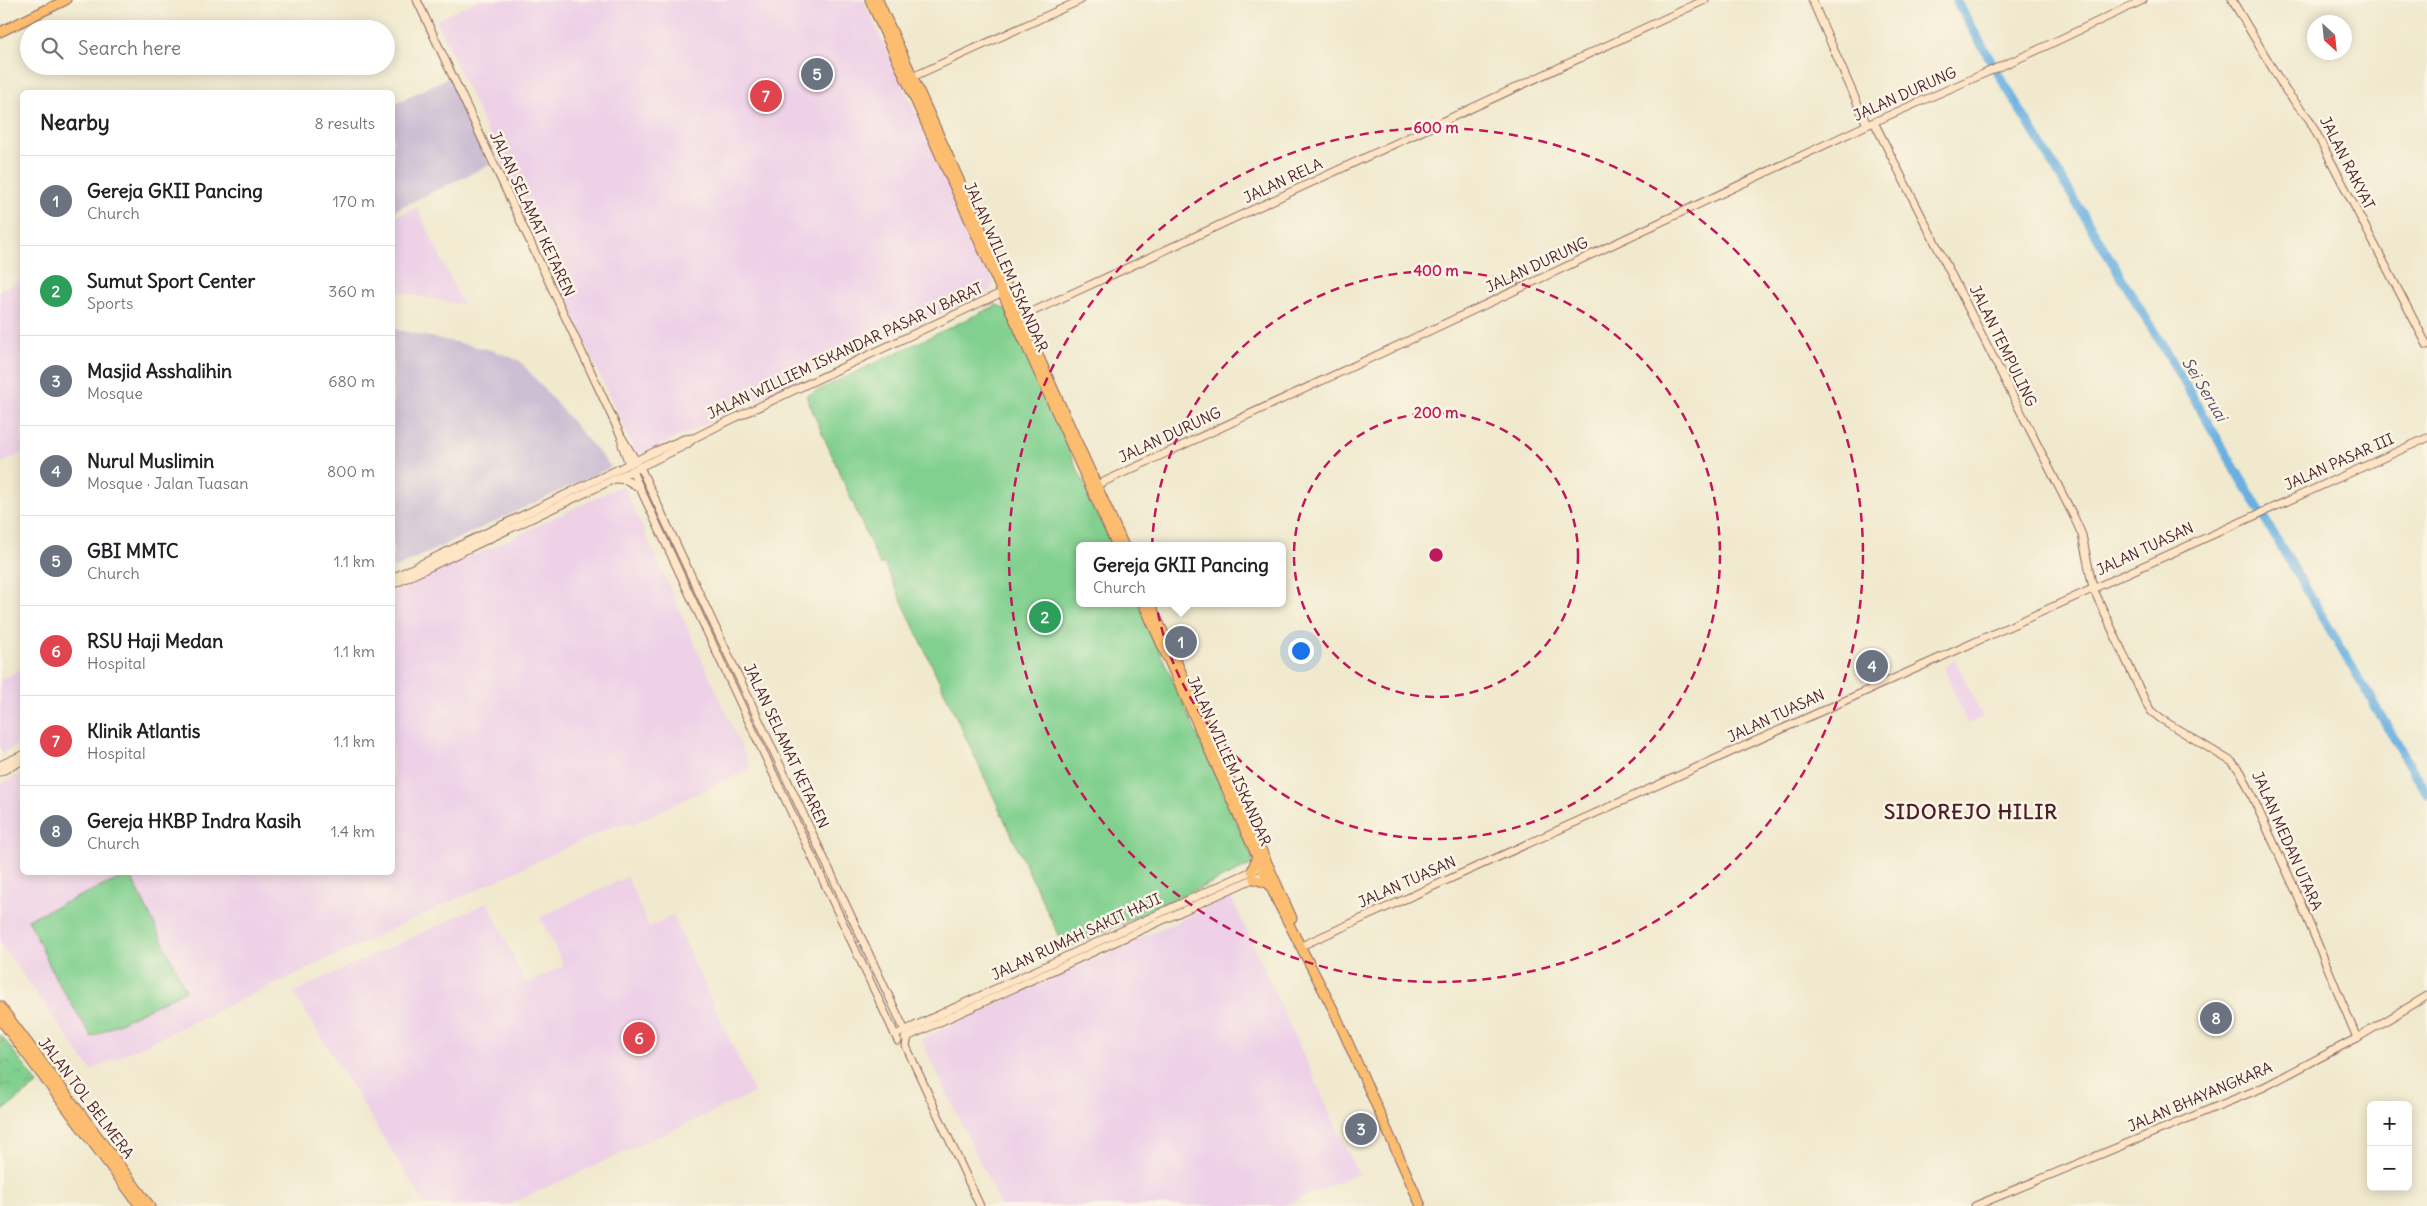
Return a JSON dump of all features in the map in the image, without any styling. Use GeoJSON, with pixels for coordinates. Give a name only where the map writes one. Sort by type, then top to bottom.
{"type":"FeatureCollection","features":[{"type":"Feature","properties":{"kind":"highway"},"geometry":{"type":"LineString","coordinates":[[0,26],[54,0]]}},
{"type":"Feature","properties":{"kind":"highway"},"geometry":{"type":"LineString","coordinates":[[25,20],[66,0]]}},
{"type":"Feature","properties":{"kind":"highway","name":"JALAN WILLEM ISKANDAR"},"geometry":{"type":"LineString","coordinates":[[870,0],[909,79],[1086,470],[1096,484],[1122,542]]}},
{"type":"Feature","properties":{"kind":"highway","name":"JALAN WILLEM ISKANDAR"},"geometry":{"type":"LineString","coordinates":[[878,0],[909,79]]}},
{"type":"Feature","properties":{"kind":"highway"},"geometry":{"type":"LineString","coordinates":[[0,32],[20,22]]}},
{"type":"Feature","properties":{"kind":"highway","name":"JALAN WILLEM ISKANDAR"},"geometry":{"type":"LineString","coordinates":[[1005,291],[1021,317],[1115,542]]}},
{"type":"Feature","properties":{"kind":"highway","name":"JALAN WILLEM ISKANDAR"},"geometry":{"type":"LineString","coordinates":[[1145,607],[1257,856],[1266,869],[1270,884],[1288,923],[1294,929]]}},
{"type":"Feature","properties":{"kind":"highway","name":"JALAN WILLEM ISKANDAR"},"geometry":{"type":"LineString","coordinates":[[1152,607],[1266,869],[1293,920],[1294,929],[1301,946],[1334,1011],[1421,1206]]}},
{"type":"Feature","properties":{"kind":"highway"},"geometry":{"type":"LineString","coordinates":[[1257,856],[1253,875],[1270,884]]}},
{"type":"Feature","properties":{"kind":"highway","name":"JALAN TOL BELMERA"},"geometry":{"type":"LineString","coordinates":[[0,1006],[150,1206]]}},
{"type":"Feature","properties":{"kind":"highway","name":"JALAN TOL BELMERA"},"geometry":{"type":"LineString","coordinates":[[0,1019],[140,1206]]}},
{"type":"Feature","properties":{"kind":"street","name":"JALAN SELAMAT KETAREN"},"geometry":{"type":"LineString","coordinates":[[418,0],[622,439],[622,445],[676,545],[906,1034]]}},
{"type":"Feature","properties":{"kind":"street"},"geometry":{"type":"LineString","coordinates":[[909,79],[1081,0]]}},
{"type":"Feature","properties":{"kind":"street","name":"JALAN RELA"},"geometry":{"type":"LineString","coordinates":[[1021,317],[1705,0]]}},
{"type":"Feature","properties":{"kind":"street","name":"JALAN TEMPULING"},"geometry":{"type":"LineString","coordinates":[[1812,0],[1871,123],[2074,517],[2082,535],[2093,588]]}},
{"type":"Feature","properties":{"kind":"street","name":"JALAN DURUNG"},"geometry":{"type":"LineString","coordinates":[[1096,484],[1436,328],[1871,123],[1990,71],[2143,0]]}},
{"type":"Feature","properties":{"kind":"street","name":"JALAN RAKYAT"},"geometry":{"type":"LineString","coordinates":[[2232,0],[2286,91],[2309,120],[2427,346]]}},
{"type":"Feature","properties":{"kind":"street","name":"JALAN WILLIEM ISKANDAR PASAR V BARAT"},"geometry":{"type":"LineString","coordinates":[[395,583],[416,570],[634,466],[684,439],[694,438],[1005,291]]}},
{"type":"Feature","properties":{"kind":"street","name":"JALAN PASAR III"},"geometry":{"type":"LineString","coordinates":[[2262,511],[2427,438]]}},
{"type":"Feature","properties":{"kind":"street","name":"JALAN SELAMAT KETAREN"},"geometry":{"type":"LineString","coordinates":[[634,466],[640,489],[896,1038]]}},
{"type":"Feature","properties":{"kind":"street","name":"JALAN WILLIEM ISKANDAR PASAR V BARAT"},"geometry":{"type":"LineString","coordinates":[[521,520],[614,479],[634,466]]}},
{"type":"Feature","properties":{"kind":"street"},"geometry":{"type":"LineString","coordinates":[[614,479],[631,482],[640,489]]}},
{"type":"Feature","properties":{"kind":"street","name":"JALAN TUASAN"},"geometry":{"type":"LineString","coordinates":[[1301,946],[2262,511]]}},
{"type":"Feature","properties":{"kind":"street"},"geometry":{"type":"LineString","coordinates":[[669,549],[676,545]]}},
{"type":"Feature","properties":{"kind":"street","name":"JALAN WILLIEM ISKANDAR PASAR V BARAT"},"geometry":{"type":"LineString","coordinates":[[395,577],[416,570]]}},
{"type":"Feature","properties":{"kind":"street","name":"JALAN MEDAN UTARA"},"geometry":{"type":"LineString","coordinates":[[2093,588],[2151,711],[2232,762],[2241,772],[2294,887],[2357,1038]]}},
{"type":"Feature","properties":{"kind":"street"},"geometry":{"type":"LineString","coordinates":[[730,682],[739,678]]}},
{"type":"Feature","properties":{"kind":"street"},"geometry":{"type":"LineString","coordinates":[[0,765],[20,756]]}},
{"type":"Feature","properties":{"kind":"street"},"geometry":{"type":"LineString","coordinates":[[0,772],[20,762]]}},
{"type":"Feature","properties":{"kind":"street","name":"JALAN RUMAH SAKIT HAJI"},"geometry":{"type":"LineString","coordinates":[[896,1038],[1266,869]]}},
{"type":"Feature","properties":{"kind":"street"},"geometry":{"type":"LineString","coordinates":[[836,909],[846,905]]}},
{"type":"Feature","properties":{"kind":"street","name":"JALAN BHAYANGKARA"},"geometry":{"type":"LineString","coordinates":[[1975,1206],[2264,1087],[2357,1038],[2427,996]]}},
{"type":"Feature","properties":{"kind":"street"},"geometry":{"type":"LineString","coordinates":[[906,1034],[906,1046],[980,1206]]}},
{"type":"Feature","properties":{"kind":"street"},"geometry":{"type":"LineString","coordinates":[[896,1038],[906,1046]]}},
{"type":"Feature","properties":{"kind":"shaded area"},"geometry":{"type":"Polygon","coordinates":[[[479,0],[863,0],[994,281],[990,291],[637,456],[436,20],[479,0]]]}},
{"type":"Feature","properties":{"kind":"shaded area"},"geometry":{"type":"Polygon","coordinates":[[[449,77],[489,165],[395,210],[395,104],[449,77]]]}},
{"type":"Feature","properties":{"kind":"shaded area"},"geometry":{"type":"Polygon","coordinates":[[[417,207],[463,305],[395,291],[395,217],[417,207]]]}},
{"type":"Feature","properties":{"kind":"shaded area"},"geometry":{"type":"Polygon","coordinates":[[[20,280],[20,454],[0,464],[0,290],[20,280]]]}},
{"type":"Feature","properties":{"kind":"shaded area"},"geometry":{"type":"Polygon","coordinates":[[[395,329],[492,350],[520,361],[611,467],[395,568],[395,329]]]}},
{"type":"Feature","properties":{"kind":"shaded area"},"geometry":{"type":"Polygon","coordinates":[[[623,485],[751,768],[630,825],[628,822],[619,827],[617,824],[91,1070],[0,943],[0,785],[20,773],[20,875],[395,875],[395,591],[474,553],[476,555],[623,485]]]}},
{"type":"Feature","properties":{"kind":"shaded area"},"geometry":{"type":"Polygon","coordinates":[[[1955,660],[1983,717],[1967,724],[1944,668],[1955,660]]]}},
{"type":"Feature","properties":{"kind":"shaded area"},"geometry":{"type":"Polygon","coordinates":[[[20,670],[20,744],[3,753],[0,747],[0,680],[20,670]]]}},
{"type":"Feature","properties":{"kind":"shaded area"},"geometry":{"type":"Polygon","coordinates":[[[627,877],[649,927],[673,915],[754,1093],[506,1206],[426,1206],[293,992],[488,902],[526,984],[564,966],[540,917],[627,877]]]}},
{"type":"Feature","properties":{"kind":"shaded area"},"geometry":{"type":"Polygon","coordinates":[[[1231,897],[1358,1174],[1282,1206],[1001,1206],[921,1039],[1231,897]]]}},
{"type":"Feature","properties":{"kind":"green space"},"geometry":{"type":"Polygon","coordinates":[[[997,305],[1006,310],[1110,542],[1076,542],[1076,607],[1140,607],[1253,859],[1251,865],[1065,949],[884,563],[880,565],[806,396],[997,305]]]}},
{"type":"Feature","properties":{"kind":"green space"},"geometry":{"type":"Polygon","coordinates":[[[130,875],[186,990],[92,1037],[56,979],[28,919],[130,875]]]}},
{"type":"Feature","properties":{"kind":"green space"},"geometry":{"type":"Polygon","coordinates":[[[0,1034],[38,1084],[0,1113],[0,1034]]]}},
{"type":"Feature","properties":{"kind":"waterway","name":"Sei Seruai"},"geometry":{"type":"LineString","coordinates":[[1956,0],[2427,794]]}},
{"type":"Feature","properties":{"kind":"place","name":"GBI MMTC"},"geometry":{"type":"Point","coordinates":[817,74]}},
{"type":"Feature","properties":{"kind":"place","name":"Klinik Atlantis"},"geometry":{"type":"Point","coordinates":[766,96]}},
{"type":"Feature","properties":{"kind":"place","name":"Sumut Sport Center"},"geometry":{"type":"Point","coordinates":[1045,617]}},
{"type":"Feature","properties":{"kind":"place","name":"Gereja GKII Pancing"},"geometry":{"type":"Point","coordinates":[1181,642]}},
{"type":"Feature","properties":{"kind":"place","name":"Nurul Muslimin"},"geometry":{"type":"Point","coordinates":[1872,666]}},
{"type":"Feature","properties":{"kind":"place","name":"Gereja HKBP Indra Kasih"},"geometry":{"type":"Point","coordinates":[2216,1018]}},
{"type":"Feature","properties":{"kind":"place","name":"RSU Haji Medan"},"geometry":{"type":"Point","coordinates":[639,1038]}},
{"type":"Feature","properties":{"kind":"place","name":"Masjid Asshalihin"},"geometry":{"type":"Point","coordinates":[1361,1129]}},
{"type":"Feature","properties":{"kind":"district","name":"SIDOREJO HILIR"},"geometry":{"type":"Point","coordinates":[1971,812]}}]}
